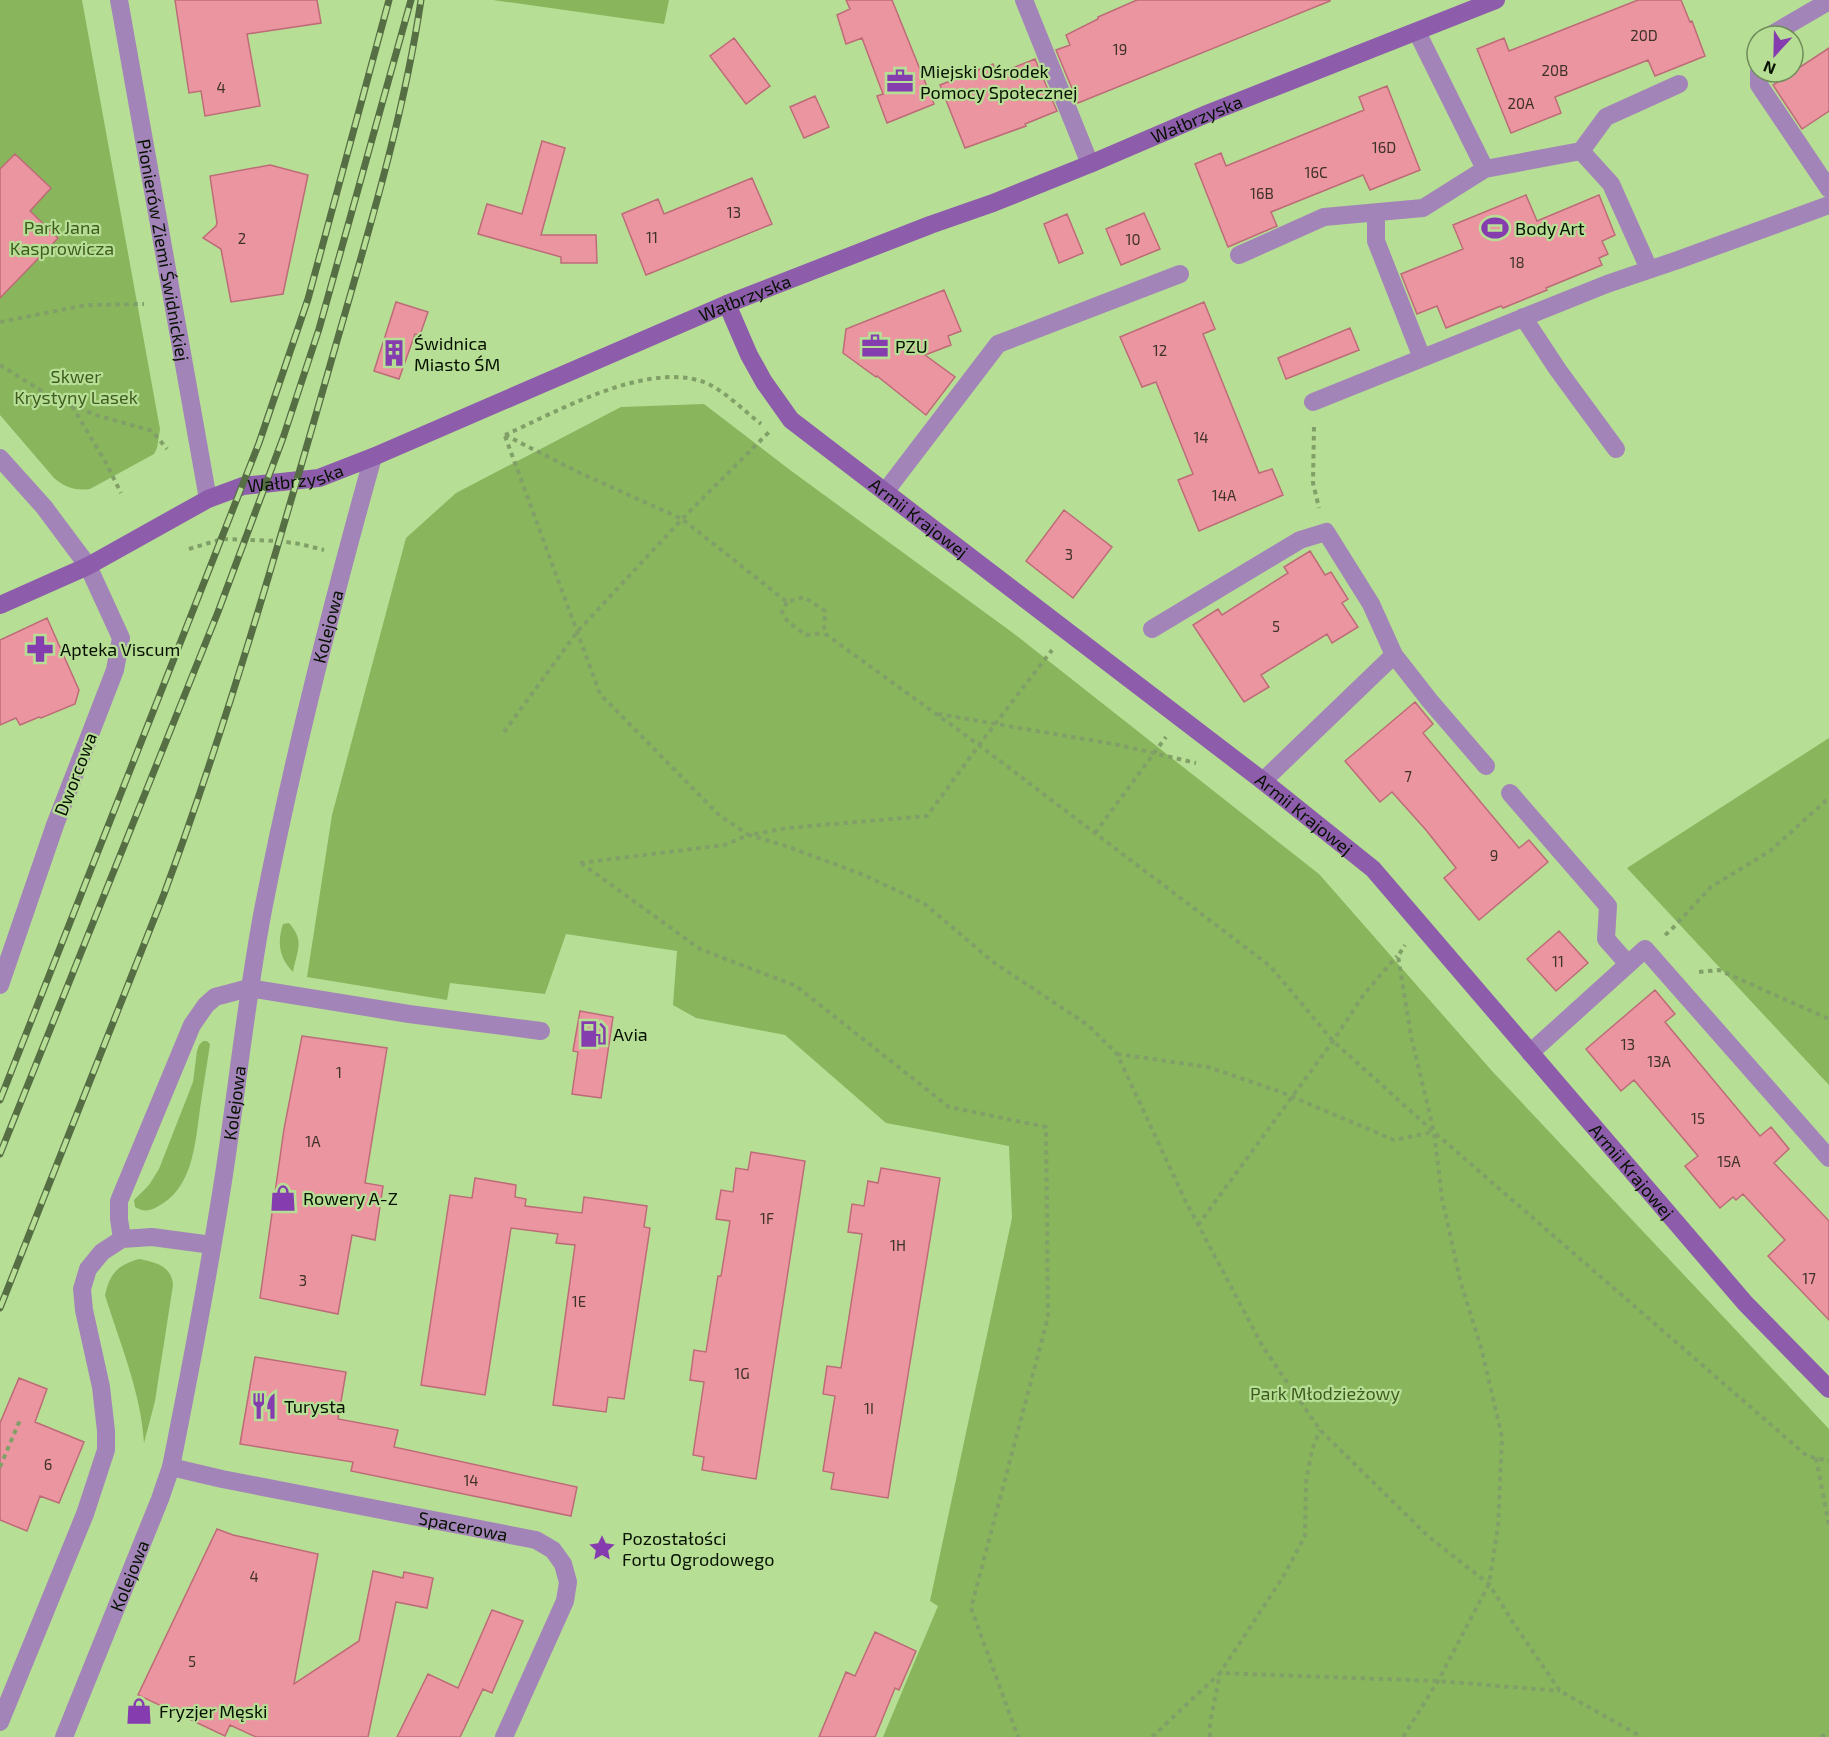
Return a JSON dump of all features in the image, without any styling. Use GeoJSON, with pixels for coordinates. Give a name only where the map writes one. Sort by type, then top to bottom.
{"type":"FeatureCollection","features":[{"type":"Feature","properties":{"kind":"main road","name":"Wałbrzyska"},"geometry":{"type":"LineString","coordinates":[[0,605],[88,566],[208,499],[243,486],[319,478],[373,457],[727,304],[993,203],[1209,113],[1496,0]]}},
{"type":"Feature","properties":{"kind":"main road","name":"Armii Krajowej"},"geometry":{"type":"LineString","coordinates":[[727,304],[749,355],[764,382],[791,420],[1263,781],[1373,868],[1745,1303],[1829,1389]]}},
{"type":"Feature","properties":{"kind":"street","name":"Pionierów Ziemi Świdnickiej"},"geometry":{"type":"LineString","coordinates":[[119,0],[208,499]]}},
{"type":"Feature","properties":{"kind":"street"},"geometry":{"type":"LineString","coordinates":[[1024,0],[1090,164]]}},
{"type":"Feature","properties":{"kind":"street"},"geometry":{"type":"LineString","coordinates":[[1790,24],[1829,1]]}},
{"type":"Feature","properties":{"kind":"street"},"geometry":{"type":"LineString","coordinates":[[1417,32],[1485,169]]}},
{"type":"Feature","properties":{"kind":"street"},"geometry":{"type":"LineString","coordinates":[[1239,255],[1324,217],[1423,208],[1485,169],[1581,151],[1606,117],[1678,84]]}},
{"type":"Feature","properties":{"kind":"street"},"geometry":{"type":"LineString","coordinates":[[1759,84],[1829,189]]}},
{"type":"Feature","properties":{"kind":"street"},"geometry":{"type":"LineString","coordinates":[[1581,151],[1611,184],[1649,269]]}},
{"type":"Feature","properties":{"kind":"street"},"geometry":{"type":"LineString","coordinates":[[1313,402],[1607,284],[1829,204]]}},
{"type":"Feature","properties":{"kind":"street"},"geometry":{"type":"LineString","coordinates":[[1376,213],[1376,241],[1422,358]]}},
{"type":"Feature","properties":{"kind":"street"},"geometry":{"type":"LineString","coordinates":[[885,492],[998,344],[1180,274]]}},
{"type":"Feature","properties":{"kind":"street"},"geometry":{"type":"LineString","coordinates":[[1523,317],[1558,370],[1616,449]]}},
{"type":"Feature","properties":{"kind":"street","name":"Kolejowa"},"geometry":{"type":"LineString","coordinates":[[64,1737],[171,1467],[223,1179],[249,988],[263,911],[295,754],[373,457]]}},
{"type":"Feature","properties":{"kind":"street","name":"Dworcowa"},"geometry":{"type":"LineString","coordinates":[[0,458],[44,507],[88,566],[121,638],[115,670],[55,825],[0,985]]}},
{"type":"Feature","properties":{"kind":"street"},"geometry":{"type":"LineString","coordinates":[[1152,629],[1300,540],[1326,532],[1371,604],[1394,655],[1486,766]]}},
{"type":"Feature","properties":{"kind":"street"},"geometry":{"type":"LineString","coordinates":[[1263,781],[1394,655]]}},
{"type":"Feature","properties":{"kind":"street"},"geometry":{"type":"LineString","coordinates":[[1510,794],[1608,906],[1606,939],[1628,964]]}},
{"type":"Feature","properties":{"kind":"street"},"geometry":{"type":"LineString","coordinates":[[1530,1053],[1645,949],[1829,1158]]}},
{"type":"Feature","properties":{"kind":"street"},"geometry":{"type":"LineString","coordinates":[[122,1239],[119,1219],[120,1201],[192,1025],[206,1005],[215,997],[249,988],[410,1014],[541,1031]]}},
{"type":"Feature","properties":{"kind":"street"},"geometry":{"type":"LineString","coordinates":[[0,1722],[85,1514],[106,1450],[101,1387],[82,1289],[88,1269],[102,1252],[122,1239],[157,1238],[212,1245]]}},
{"type":"Feature","properties":{"kind":"street","name":"Spacerowa"},"geometry":{"type":"LineString","coordinates":[[171,1467],[536,1540],[553,1550],[562,1564],[568,1582],[565,1601],[504,1737]]}},
{"type":"Feature","properties":{"kind":"path"},"geometry":{"type":"LineString","coordinates":[[0,322],[86,305],[144,304]]}},
{"type":"Feature","properties":{"kind":"path"},"geometry":{"type":"LineString","coordinates":[[0,365],[50,396],[96,415],[152,431],[167,449]]}},
{"type":"Feature","properties":{"kind":"path"},"geometry":{"type":"LineString","coordinates":[[505,435],[621,384],[652,378],[681,378],[702,381],[777,436]]}},
{"type":"Feature","properties":{"kind":"path"},"geometry":{"type":"LineString","coordinates":[[1313,402],[1312,483],[1326,532]]}},
{"type":"Feature","properties":{"kind":"path"},"geometry":{"type":"LineString","coordinates":[[72,405],[121,493]]}},
{"type":"Feature","properties":{"kind":"path"},"geometry":{"type":"LineString","coordinates":[[504,732],[577,632],[682,519],[771,431]]}},
{"type":"Feature","properties":{"kind":"path"},"geometry":{"type":"LineString","coordinates":[[505,435],[578,472],[682,519],[787,602]]}},
{"type":"Feature","properties":{"kind":"path"},"geometry":{"type":"LineString","coordinates":[[505,435],[600,694],[720,816],[749,835],[864,875],[925,904],[993,962],[1088,1024],[1117,1054],[1185,1200],[1263,1347],[1320,1430],[1429,1537],[1489,1584],[1560,1691]]}},
{"type":"Feature","properties":{"kind":"path"},"geometry":{"type":"LineString","coordinates":[[189,549],[222,539],[279,541],[324,550]]}},
{"type":"Feature","properties":{"kind":"path"},"geometry":{"type":"LineString","coordinates":[[824,633],[825,611],[804,597],[787,602],[782,612],[788,622],[806,635],[824,633],[979,745],[1270,966],[1333,1041],[1434,1132],[1807,1456],[1829,1461]]}},
{"type":"Feature","properties":{"kind":"path"},"geometry":{"type":"LineString","coordinates":[[1018,1737],[972,1608],[1048,1317],[1046,1127],[949,1107],[796,986],[700,949],[580,863],[724,845],[749,835],[787,828],[927,816],[1053,648]]}},
{"type":"Feature","properties":{"kind":"path"},"geometry":{"type":"LineString","coordinates":[[935,714],[995,723],[1199,762],[1193,755]]}},
{"type":"Feature","properties":{"kind":"path"},"geometry":{"type":"LineString","coordinates":[[1158,730],[1172,741]]}},
{"type":"Feature","properties":{"kind":"path"},"geometry":{"type":"LineString","coordinates":[[1095,833],[1167,737]]}},
{"type":"Feature","properties":{"kind":"path"},"geometry":{"type":"LineString","coordinates":[[1645,949],[1670,931],[1711,887],[1770,850],[1828,800]]}},
{"type":"Feature","properties":{"kind":"path"},"geometry":{"type":"LineString","coordinates":[[1198,1225],[1333,1041],[1364,993],[1398,956],[1408,939]]}},
{"type":"Feature","properties":{"kind":"path"},"geometry":{"type":"LineString","coordinates":[[1398,956],[1411,1036],[1434,1132],[1442,1198],[1460,1280],[1482,1351],[1502,1437],[1498,1527],[1489,1584],[1438,1681],[1403,1737]]}},
{"type":"Feature","properties":{"kind":"path"},"geometry":{"type":"LineString","coordinates":[[1669,976],[1719,970],[1829,1019]]}},
{"type":"Feature","properties":{"kind":"path"},"geometry":{"type":"LineString","coordinates":[[1117,1054],[1208,1067],[1292,1097],[1394,1140],[1434,1132]]}},
{"type":"Feature","properties":{"kind":"path"},"geometry":{"type":"LineString","coordinates":[[0,1467],[20,1420]]}},
{"type":"Feature","properties":{"kind":"path"},"geometry":{"type":"LineString","coordinates":[[1152,1737],[1220,1673],[1283,1577],[1305,1536],[1306,1482],[1312,1450],[1320,1430]]}},
{"type":"Feature","properties":{"kind":"path"},"geometry":{"type":"LineString","coordinates":[[1816,1458],[1829,1526]]}},
{"type":"Feature","properties":{"kind":"path"},"geometry":{"type":"LineString","coordinates":[[1220,1673],[1438,1681],[1560,1691],[1642,1737]]}},
{"type":"Feature","properties":{"kind":"path"},"geometry":{"type":"LineString","coordinates":[[1210,1737],[1210,1723],[1220,1673]]}},
{"type":"Feature","properties":{"kind":"path"},"geometry":{"type":"LineString","coordinates":[[1821,1737],[1829,1732]]}},
{"type":"Feature","properties":{"kind":"green space"},"geometry":{"type":"Polygon","coordinates":[[[0,0],[82,0],[160,429],[154,454],[90,489],[70,488],[54,478],[0,415],[0,0]]]}},
{"type":"Feature","properties":{"kind":"green space"},"geometry":{"type":"Polygon","coordinates":[[[493,0],[669,0],[664,24],[493,0]]]}},
{"type":"Feature","properties":{"kind":"green space","name":"Park Młodzieżowy"},"geometry":{"type":"Polygon","coordinates":[[[704,404],[790,470],[1013,633],[1319,874],[1492,1071],[1829,1429],[1829,1737],[883,1737],[938,1606],[930,1601],[1012,1218],[1009,1146],[886,1123],[785,1035],[696,1018],[673,1005],[677,951],[566,934],[545,994],[450,983],[447,1000],[307,977],[332,815],[406,538],[456,493],[621,407],[704,404]]]}},
{"type":"Feature","properties":{"kind":"green space"},"geometry":{"type":"Polygon","coordinates":[[[1829,738],[1829,1085],[1627,868],[1829,738]]]}},
{"type":"Feature","properties":{"kind":"green space"},"geometry":{"type":"Polygon","coordinates":[[[289,923],[298,941],[293,972],[282,955],[280,943],[283,924],[289,923]]]}},
{"type":"Feature","properties":{"kind":"green space"},"geometry":{"type":"Polygon","coordinates":[[[203,1041],[210,1044],[194,1151],[190,1164],[178,1189],[169,1199],[154,1208],[141,1210],[135,1207],[134,1200],[149,1185],[159,1169],[193,1082],[197,1051],[203,1041]]]}},
{"type":"Feature","properties":{"kind":"green space"},"geometry":{"type":"Polygon","coordinates":[[[139,1259],[166,1269],[170,1273],[173,1285],[155,1401],[144,1443],[139,1405],[105,1295],[109,1281],[116,1271],[139,1259]]]}},
{"type":"Feature","properties":{"kind":"building"},"geometry":{"type":"Polygon","coordinates":[[[175,0],[317,0],[321,23],[247,34],[260,106],[205,116],[201,91],[189,93],[175,0]]]}},
{"type":"Feature","properties":{"kind":"building"},"geometry":{"type":"Polygon","coordinates":[[[846,0],[892,0],[934,104],[887,123],[877,96],[883,94],[862,38],[846,44],[837,15],[850,9],[846,0]]]}},
{"type":"Feature","properties":{"kind":"building"},"geometry":{"type":"Polygon","coordinates":[[[1137,0],[1330,1],[1078,103],[1056,50],[1070,45],[1066,35],[1098,17],[1137,0]]]}},
{"type":"Feature","properties":{"kind":"building"},"geometry":{"type":"Polygon","coordinates":[[[1638,0],[1681,0],[1690,22],[1692,21],[1705,56],[1655,76],[1648,60],[1555,97],[1561,113],[1511,133],[1477,49],[1504,38],[1509,51],[1638,0]]]}},
{"type":"Feature","properties":{"kind":"building"},"geometry":{"type":"Polygon","coordinates":[[[734,38],[770,86],[746,104],[710,56],[734,38]]]}},
{"type":"Feature","properties":{"kind":"building"},"geometry":{"type":"Polygon","coordinates":[[[1829,48],[1829,111],[1802,129],[1773,85],[1805,84],[1805,64],[1829,48]]]}},
{"type":"Feature","properties":{"kind":"building"},"geometry":{"type":"Polygon","coordinates":[[[1035,59],[1057,111],[1025,124],[1026,126],[965,148],[940,85],[993,64],[997,74],[1035,59]]]}},
{"type":"Feature","properties":{"kind":"building"},"geometry":{"type":"Polygon","coordinates":[[[1387,86],[1420,170],[1370,190],[1363,175],[1271,212],[1277,226],[1228,247],[1195,164],[1221,153],[1226,166],[1364,110],[1359,97],[1387,86]]]}},
{"type":"Feature","properties":{"kind":"building"},"geometry":{"type":"Polygon","coordinates":[[[815,96],[829,127],[804,138],[790,107],[815,96]]]}},
{"type":"Feature","properties":{"kind":"building"},"geometry":{"type":"Polygon","coordinates":[[[542,141],[565,148],[541,235],[596,235],[597,263],[561,263],[561,257],[478,234],[487,204],[522,214],[542,141]]]}},
{"type":"Feature","properties":{"kind":"building"},"geometry":{"type":"Polygon","coordinates":[[[15,154],[51,188],[30,211],[58,238],[0,298],[0,169],[15,154]]]}},
{"type":"Feature","properties":{"kind":"building"},"geometry":{"type":"Polygon","coordinates":[[[270,165],[308,175],[283,294],[231,302],[221,249],[203,238],[217,223],[210,176],[270,165]]]}},
{"type":"Feature","properties":{"kind":"building"},"geometry":{"type":"Polygon","coordinates":[[[752,178],[772,224],[646,275],[622,214],[658,199],[664,214],[752,178]]]}},
{"type":"Feature","properties":{"kind":"building"},"geometry":{"type":"Polygon","coordinates":[[[1526,195],[1537,221],[1599,195],[1615,235],[1602,241],[1608,254],[1599,258],[1602,265],[1503,308],[1501,306],[1446,328],[1437,306],[1417,314],[1401,274],[1463,249],[1453,225],[1526,195]]]}},
{"type":"Feature","properties":{"kind":"building"},"geometry":{"type":"Polygon","coordinates":[[[1144,213],[1160,249],[1121,265],[1106,229],[1144,213]]]}},
{"type":"Feature","properties":{"kind":"building"},"geometry":{"type":"Polygon","coordinates":[[[1067,214],[1083,253],[1059,263],[1044,224],[1067,214]]]}},
{"type":"Feature","properties":{"kind":"building"},"geometry":{"type":"Polygon","coordinates":[[[944,290],[961,331],[948,336],[951,345],[925,355],[955,377],[926,415],[877,376],[843,353],[846,329],[944,290]]]}},
{"type":"Feature","properties":{"kind":"building","name":"Świdnica Miasto ŚM"},"geometry":{"type":"Polygon","coordinates":[[[396,302],[428,312],[420,335],[415,334],[399,379],[374,371],[396,302]]]}},
{"type":"Feature","properties":{"kind":"building"},"geometry":{"type":"Polygon","coordinates":[[[1204,302],[1215,329],[1203,334],[1259,473],[1272,469],[1283,495],[1199,531],[1178,480],[1193,474],[1156,382],[1142,387],[1120,337],[1204,302]]]}},
{"type":"Feature","properties":{"kind":"building"},"geometry":{"type":"Polygon","coordinates":[[[1350,328],[1359,350],[1286,379],[1278,358],[1350,328]]]}},
{"type":"Feature","properties":{"kind":"building"},"geometry":{"type":"Polygon","coordinates":[[[1064,510],[1112,547],[1073,598],[1026,561],[1064,510]]]}},
{"type":"Feature","properties":{"kind":"building"},"geometry":{"type":"Polygon","coordinates":[[[1310,551],[1325,575],[1331,572],[1348,599],[1342,603],[1358,627],[1332,643],[1327,634],[1261,675],[1269,687],[1244,702],[1193,625],[1218,609],[1222,615],[1288,573],[1284,567],[1310,551]]]}},
{"type":"Feature","properties":{"kind":"building"},"geometry":{"type":"Polygon","coordinates":[[[47,618],[79,690],[75,704],[20,725],[16,718],[0,725],[0,640],[47,618]]]}},
{"type":"Feature","properties":{"kind":"building"},"geometry":{"type":"Polygon","coordinates":[[[1415,702],[1433,724],[1423,733],[1519,848],[1529,840],[1548,862],[1479,920],[1444,878],[1456,868],[1426,830],[1392,792],[1380,802],[1345,761],[1415,702]]]}},
{"type":"Feature","properties":{"kind":"building"},"geometry":{"type":"Polygon","coordinates":[[[1559,931],[1588,963],[1556,991],[1527,959],[1559,931]]]}},
{"type":"Feature","properties":{"kind":"building"},"geometry":{"type":"Polygon","coordinates":[[[1655,990],[1675,1014],[1665,1022],[1760,1136],[1771,1127],[1789,1149],[1774,1163],[1829,1221],[1829,1320],[1768,1256],[1785,1240],[1743,1194],[1736,1200],[1733,1197],[1720,1208],[1685,1166],[1698,1156],[1634,1080],[1621,1091],[1586,1049],[1655,990]]]}},
{"type":"Feature","properties":{"kind":"building"},"geometry":{"type":"Polygon","coordinates":[[[580,1011],[613,1017],[601,1098],[572,1094],[578,1052],[573,1051],[580,1011]]]}},
{"type":"Feature","properties":{"kind":"building"},"geometry":{"type":"Polygon","coordinates":[[[302,1036],[387,1048],[365,1183],[383,1186],[375,1240],[352,1235],[338,1314],[260,1298],[284,1129],[302,1036]]]}},
{"type":"Feature","properties":{"kind":"building"},"geometry":{"type":"Polygon","coordinates":[[[751,1152],[805,1161],[756,1479],[702,1470],[704,1457],[693,1455],[704,1382],[690,1380],[694,1350],[706,1352],[718,1276],[721,1276],[730,1221],[716,1219],[721,1190],[733,1192],[736,1168],[748,1170],[751,1152]]]}},
{"type":"Feature","properties":{"kind":"building"},"geometry":{"type":"Polygon","coordinates":[[[881,1168],[940,1178],[888,1498],[831,1489],[834,1473],[823,1471],[835,1396],[823,1394],[827,1366],[841,1368],[862,1234],[848,1232],[852,1204],[864,1206],[868,1181],[878,1183],[881,1168]]]}},
{"type":"Feature","properties":{"kind":"building"},"geometry":{"type":"Polygon","coordinates":[[[475,1178],[516,1185],[515,1197],[526,1199],[525,1206],[582,1213],[584,1197],[647,1206],[644,1227],[650,1228],[624,1399],[608,1397],[606,1412],[553,1405],[575,1245],[556,1243],[558,1234],[511,1228],[485,1395],[421,1385],[450,1195],[472,1198],[475,1178]]]}},
{"type":"Feature","properties":{"kind":"building"},"geometry":{"type":"Polygon","coordinates":[[[255,1357],[346,1372],[338,1419],[398,1430],[394,1447],[577,1487],[571,1516],[351,1471],[353,1462],[240,1444],[255,1357]]]}},
{"type":"Feature","properties":{"kind":"building"},"geometry":{"type":"Polygon","coordinates":[[[19,1378],[47,1389],[35,1422],[84,1442],[59,1503],[40,1496],[27,1531],[0,1520],[0,1423],[19,1378]]]}},
{"type":"Feature","properties":{"kind":"building"},"geometry":{"type":"Polygon","coordinates":[[[217,1529],[233,1535],[318,1554],[294,1684],[359,1641],[373,1571],[403,1578],[404,1572],[433,1578],[427,1608],[396,1602],[368,1737],[256,1737],[230,1725],[225,1736],[138,1695],[217,1529]]]}},
{"type":"Feature","properties":{"kind":"building"},"geometry":{"type":"Polygon","coordinates":[[[492,1610],[523,1621],[492,1693],[483,1689],[460,1737],[397,1737],[428,1674],[458,1688],[492,1610]]]}},
{"type":"Feature","properties":{"kind":"building"},"geometry":{"type":"Polygon","coordinates":[[[875,1632],[916,1651],[899,1690],[895,1688],[875,1737],[819,1737],[846,1672],[855,1676],[875,1632]]]}},
{"type":"Feature","properties":{"kind":"railway"},"geometry":{"type":"LineString","coordinates":[[0,1100],[259,443],[308,299],[389,0]]}},
{"type":"Feature","properties":{"kind":"railway"},"geometry":{"type":"LineString","coordinates":[[0,1154],[218,612],[283,438],[319,329],[411,0]]}},
{"type":"Feature","properties":{"kind":"railway"},"geometry":{"type":"LineString","coordinates":[[0,1308],[164,894],[230,701],[380,190],[403,95],[421,0]]}},
{"type":"Feature","properties":{"kind":"place","name":"Miejski Ośrodek Pomocy Społecznej"},"geometry":{"type":"Point","coordinates":[900,81]}},
{"type":"Feature","properties":{"kind":"place","name":"Body Art"},"geometry":{"type":"Point","coordinates":[1495,228]}},
{"type":"Feature","properties":{"kind":"place","name":"PZU"},"geometry":{"type":"Point","coordinates":[875,346]}},
{"type":"Feature","properties":{"kind":"place","name":"Świdnica Miasto ŚM"},"geometry":{"type":"Point","coordinates":[394,353]}},
{"type":"Feature","properties":{"kind":"place","name":"Apteka Viscum"},"geometry":{"type":"Point","coordinates":[40,649]}},
{"type":"Feature","properties":{"kind":"place","name":"Avia"},"geometry":{"type":"Point","coordinates":[593,1034]}},
{"type":"Feature","properties":{"kind":"place","name":"Rowery A-Z"},"geometry":{"type":"Point","coordinates":[283,1198]}},
{"type":"Feature","properties":{"kind":"place","name":"Turysta"},"geometry":{"type":"Point","coordinates":[264,1406]}},
{"type":"Feature","properties":{"kind":"place","name":"Pozostałości Fortu Ogrodowego"},"geometry":{"type":"Point","coordinates":[602,1548]}},
{"type":"Feature","properties":{"kind":"place","name":"Fryzjer Męski"},"geometry":{"type":"Point","coordinates":[139,1711]}},
{"type":"Feature","properties":{"kind":"park label","name":"Park Jana Kasprowicza"},"geometry":{"type":"Point","coordinates":[62,237]}},
{"type":"Feature","properties":{"kind":"park label","name":"Skwer Krystyny Lasek"},"geometry":{"type":"Point","coordinates":[76,386]}}]}
